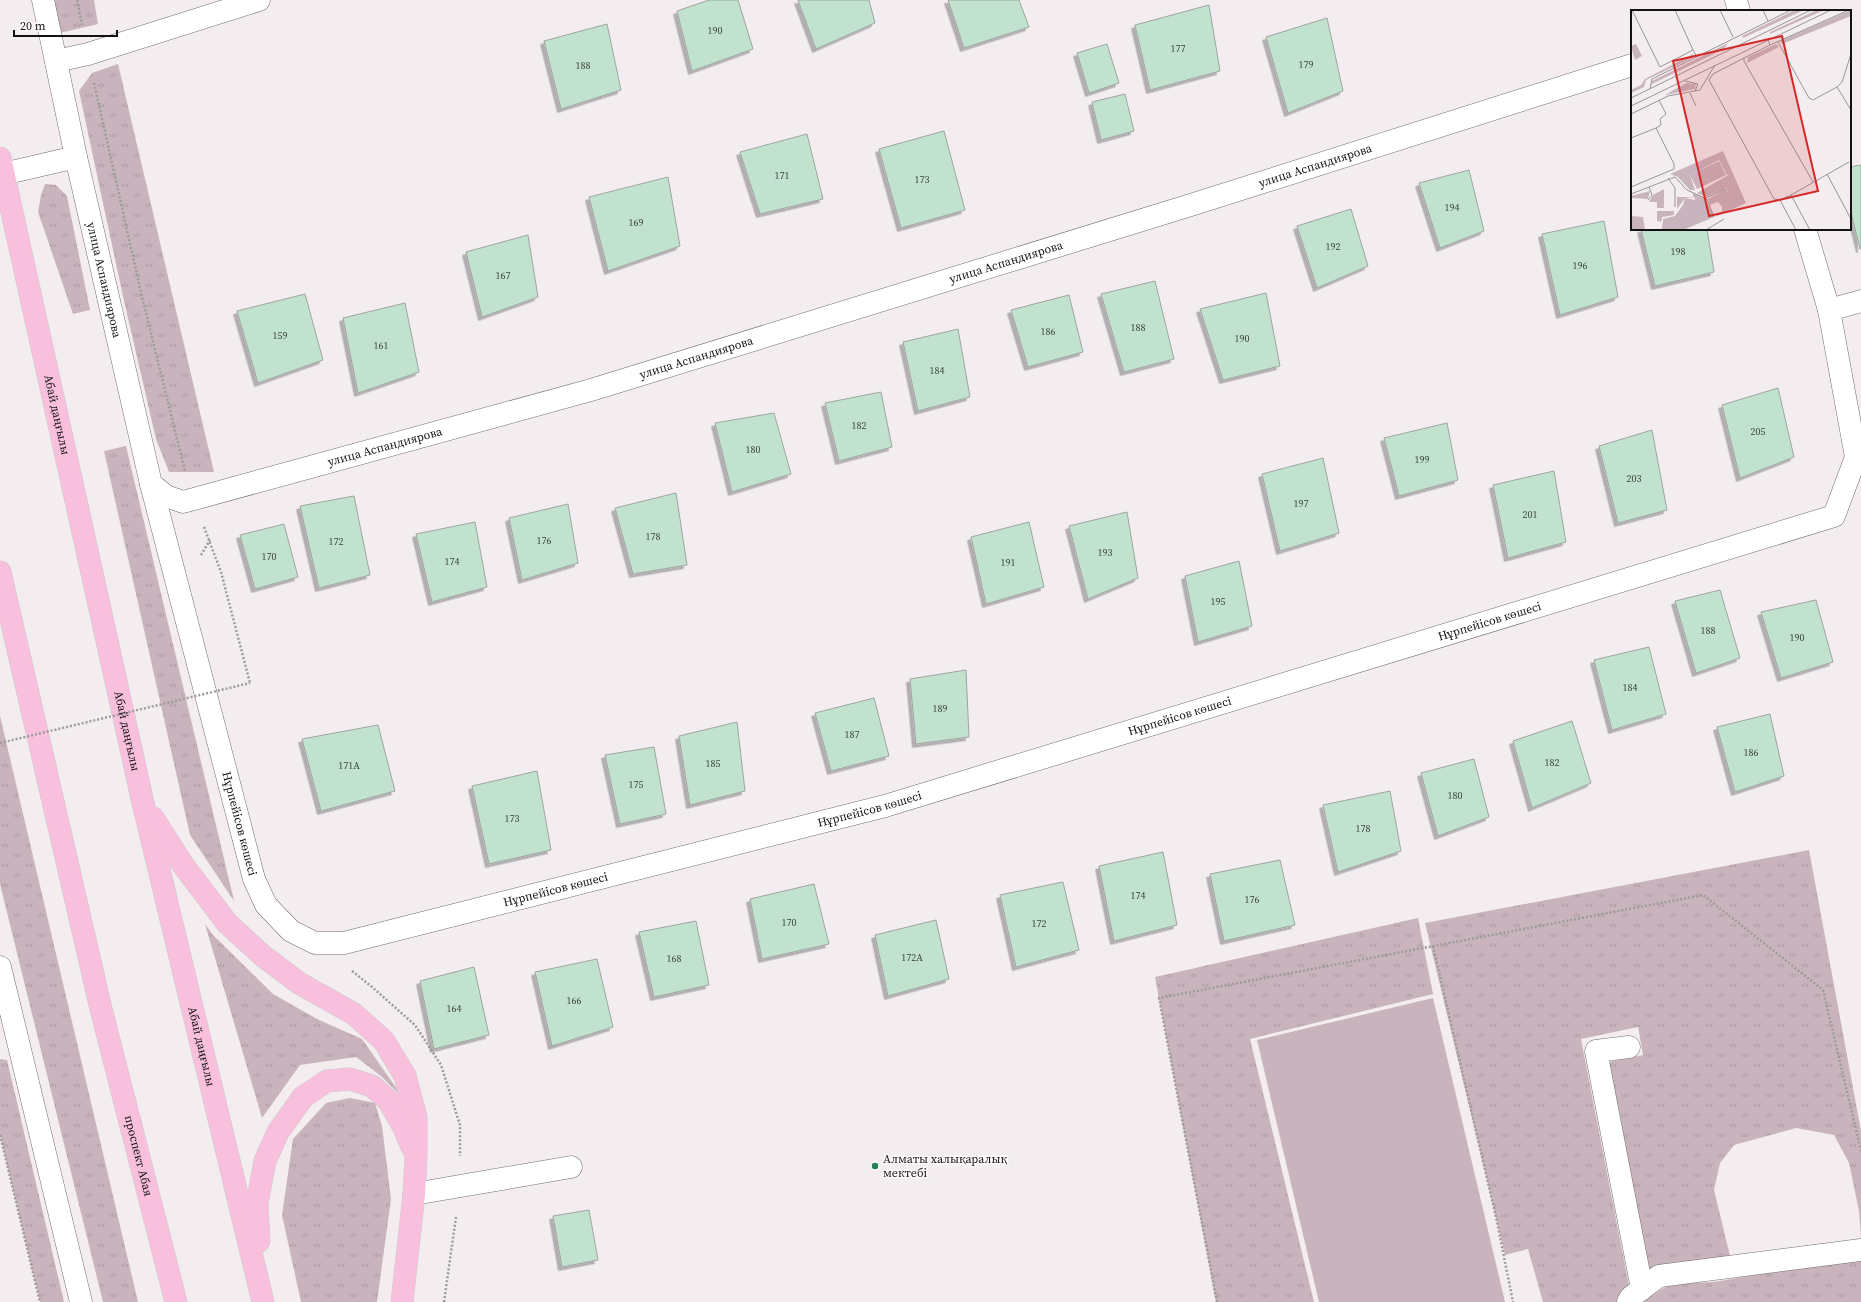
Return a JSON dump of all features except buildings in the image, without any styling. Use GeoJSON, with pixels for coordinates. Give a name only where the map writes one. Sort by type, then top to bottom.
{"type":"FeatureCollection","features":[{"type":"Feature","properties":{"kind":"main road","name":"Абай даңғылы"},"geometry":{"type":"LineString","coordinates":[[2,166],[143,803],[262,1300]]}},
{"type":"Feature","properties":{"kind":"main road","name":"проспект Абая"},"geometry":{"type":"LineString","coordinates":[[0,572],[101,1009],[176,1302]]}},
{"type":"Feature","properties":{"kind":"main road"},"geometry":{"type":"LineString","coordinates":[[143,803],[183,865],[227,923],[263,956],[299,983],[354,1014],[384,1041],[405,1076],[416,1117],[416,1156],[414,1194],[402,1302]]}},
{"type":"Feature","properties":{"kind":"main road"},"geometry":{"type":"LineString","coordinates":[[262,1300],[257,1204],[265,1161],[278,1132],[303,1098],[327,1081],[350,1079],[372,1086],[388,1100],[403,1126],[416,1156]]}},
{"type":"Feature","properties":{"kind":"street","name":"улица Аспандиярова"},"geometry":{"type":"LineString","coordinates":[[43,0],[76,157],[151,484],[166,496],[183,502],[591,390],[1194,204],[1631,65]]}},
{"type":"Feature","properties":{"kind":"street"},"geometry":{"type":"LineString","coordinates":[[56,61],[88,54],[259,0]]}},
{"type":"Feature","properties":{"kind":"street"},"geometry":{"type":"LineString","coordinates":[[1736,0],[1739,10]]}},
{"type":"Feature","properties":{"kind":"street"},"geometry":{"type":"LineString","coordinates":[[2,166],[76,157]]}},
{"type":"Feature","properties":{"kind":"street","name":"Нұрпейісов көшесі"},"geometry":{"type":"LineString","coordinates":[[151,484],[254,879],[266,905],[291,932],[315,943],[344,943],[886,806],[1834,516],[1859,456],[1829,310],[1805,230]]}},
{"type":"Feature","properties":{"kind":"street"},"geometry":{"type":"LineString","coordinates":[[1829,310],[1861,301]]}},
{"type":"Feature","properties":{"kind":"street"},"geometry":{"type":"LineString","coordinates":[[0,967],[7,1027],[82,1302]]}},
{"type":"Feature","properties":{"kind":"street"},"geometry":{"type":"LineString","coordinates":[[1629,1047],[1596,1051],[1635,1296]]}},
{"type":"Feature","properties":{"kind":"street"},"geometry":{"type":"LineString","coordinates":[[414,1194],[571,1167]]}},
{"type":"Feature","properties":{"kind":"street"},"geometry":{"type":"LineString","coordinates":[[1635,1296],[1659,1276],[1861,1250]]}},
{"type":"Feature","properties":{"kind":"path"},"geometry":{"type":"LineString","coordinates":[[0,743],[250,683],[221,572],[210,540],[193,500],[174,434],[142,297],[77,0]]}},
{"type":"Feature","properties":{"kind":"path"},"geometry":{"type":"LineString","coordinates":[[1217,1302],[1159,998],[1703,895],[1823,990],[1861,1151]]}},
{"type":"Feature","properties":{"kind":"path"},"geometry":{"type":"LineString","coordinates":[[1433,946],[1496,1217],[1513,1302]]}},
{"type":"Feature","properties":{"kind":"path"},"geometry":{"type":"LineString","coordinates":[[0,1135],[40,1302]]}},
{"type":"Feature","properties":{"kind":"green space"},"geometry":{"type":"Polygon","coordinates":[[[43,0],[94,0],[98,24],[51,35],[43,0]]]}},
{"type":"Feature","properties":{"kind":"green space"},"geometry":{"type":"Polygon","coordinates":[[[118,64],[214,472],[169,472],[156,439],[124,301],[79,91],[92,73],[118,64]]]}},
{"type":"Feature","properties":{"kind":"green space"},"geometry":{"type":"Polygon","coordinates":[[[45,184],[56,185],[67,196],[90,310],[73,314],[38,212],[41,195],[45,184]]]}},
{"type":"Feature","properties":{"kind":"green space"},"geometry":{"type":"Polygon","coordinates":[[[126,446],[234,901],[190,835],[104,451],[126,446]]]}},
{"type":"Feature","properties":{"kind":"green space"},"geometry":{"type":"Polygon","coordinates":[[[0,716],[138,1302],[103,1302],[0,884],[0,716]]]}},
{"type":"Feature","properties":{"kind":"green space"},"geometry":{"type":"Polygon","coordinates":[[[1809,850],[1861,1131],[1861,1238],[1859,1211],[1849,1163],[1834,1135],[1796,1128],[1734,1145],[1720,1163],[1714,1190],[1731,1260],[1647,1281],[1604,1063],[1643,1055],[1638,1027],[1581,1039],[1630,1291],[1622,1302],[1543,1302],[1528,1249],[1505,1255],[1425,923],[1809,850]]]}},
{"type":"Feature","properties":{"kind":"green space"},"geometry":{"type":"Polygon","coordinates":[[[1418,918],[1433,994],[1250,1039],[1314,1302],[1216,1302],[1155,977],[1418,918]]]}},
{"type":"Feature","properties":{"kind":"green space"},"geometry":{"type":"Polygon","coordinates":[[[205,924],[213,935],[273,994],[317,1019],[362,1039],[404,1099],[381,1076],[356,1057],[300,1065],[262,1118],[205,924]]]}},
{"type":"Feature","properties":{"kind":"green space"},"geometry":{"type":"Polygon","coordinates":[[[1433,998],[1505,1302],[1319,1302],[1257,1040],[1433,998]]]}},
{"type":"Feature","properties":{"kind":"green space"},"geometry":{"type":"Polygon","coordinates":[[[0,1059],[7,1060],[64,1302],[40,1302],[0,1135],[0,1059]]]}},
{"type":"Feature","properties":{"kind":"green space"},"geometry":{"type":"Polygon","coordinates":[[[350,1098],[375,1103],[382,1126],[391,1199],[377,1302],[301,1302],[282,1215],[293,1139],[326,1103],[350,1098]]]}},
{"type":"Feature","properties":{"kind":"green space"},"geometry":{"type":"Polygon","coordinates":[[[1861,1257],[1861,1302],[1642,1302],[1670,1284],[1714,1282],[1861,1257]]]}},
{"type":"Feature","properties":{"kind":"place","name":"Алматы халықаралық мектебі"},"geometry":{"type":"Point","coordinates":[875,1166]}}]}
